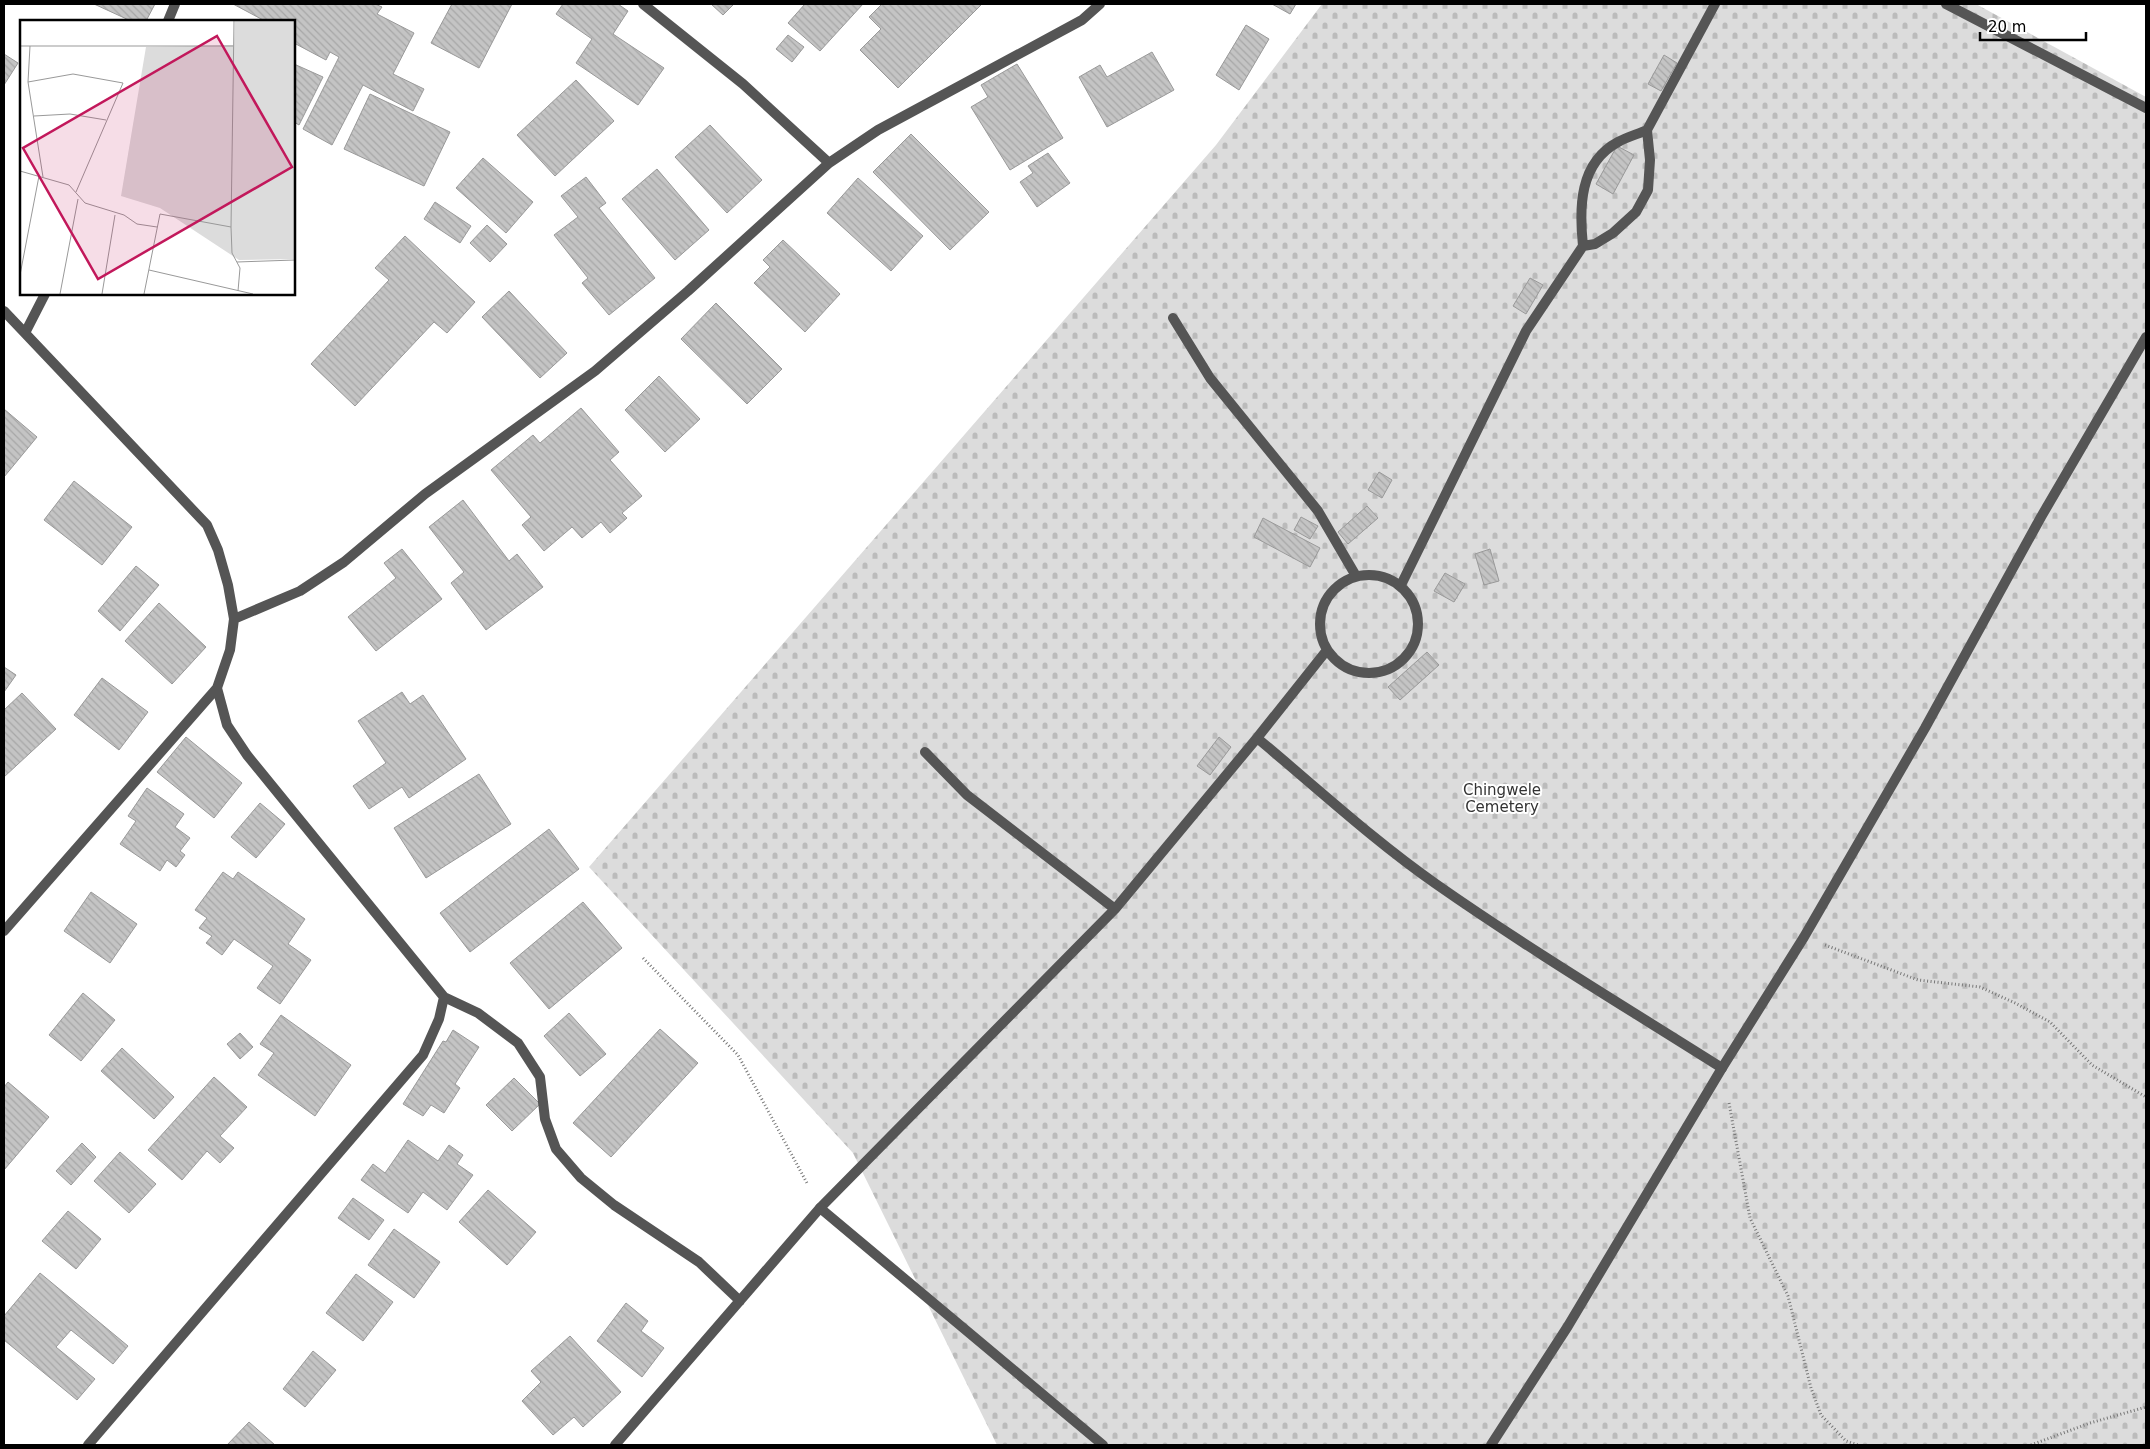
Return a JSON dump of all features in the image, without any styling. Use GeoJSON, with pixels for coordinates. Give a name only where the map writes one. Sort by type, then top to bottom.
{"type":"FeatureCollection","features":[{"type":"Feature","properties":{"kind":"street"},"geometry":{"type":"LineString","coordinates":[[168,20],[175,4]]}},
{"type":"Feature","properties":{"kind":"street"},"geometry":{"type":"LineString","coordinates":[[642,4],[743,84],[829,163]]}},
{"type":"Feature","properties":{"kind":"street"},"geometry":{"type":"LineString","coordinates":[[234,618],[300,591],[344,562],[425,494],[595,371],[688,291],[829,163],[878,130],[1082,20],[1100,4]]}},
{"type":"Feature","properties":{"kind":"street"},"geometry":{"type":"LineString","coordinates":[[1583,246],[1595,244],[1613,233],[1636,212],[1648,190],[1650,160],[1647,130],[1715,4]]}},
{"type":"Feature","properties":{"kind":"street"},"geometry":{"type":"LineString","coordinates":[[1946,4],[2146,108]]}},
{"type":"Feature","properties":{"kind":"street"},"geometry":{"type":"LineString","coordinates":[[1400,585],[1526,332],[1583,246],[1580,216],[1583,185],[1600,157],[1617,142],[1647,130]]}},
{"type":"Feature","properties":{"kind":"street"},"geometry":{"type":"LineString","coordinates":[[25,333],[44,295]]}},
{"type":"Feature","properties":{"kind":"street"},"geometry":{"type":"LineString","coordinates":[[4,311],[207,525],[228,585],[234,618],[230,650],[217,688],[4,931]]}},
{"type":"Feature","properties":{"kind":"street"},"geometry":{"type":"LineString","coordinates":[[1173,318],[1210,378],[1318,511],[1356,576]]}},
{"type":"Feature","properties":{"kind":"street"},"geometry":{"type":"LineString","coordinates":[[1491,1445],[1568,1326],[1722,1068],[1804,937],[1925,728],[2041,516],[2146,337]]}},
{"type":"Feature","properties":{"kind":"street"},"geometry":{"type":"LineString","coordinates":[[1372,574],[1387,577],[1400,585],[1411,597],[1417,612],[1419,627],[1415,642],[1408,655],[1396,666],[1382,672],[1366,673],[1351,670],[1338,662],[1327,650],[1320,636],[1319,620],[1322,605],[1330,592],[1342,582],[1356,576],[1372,574]]}},
{"type":"Feature","properties":{"kind":"street"},"geometry":{"type":"LineString","coordinates":[[615,1445],[820,1208],[1115,909],[1257,738],[1327,650]]}},
{"type":"Feature","properties":{"kind":"street"},"geometry":{"type":"LineString","coordinates":[[217,688],[227,725],[247,755],[444,998],[478,1013],[518,1044],[540,1076],[545,1119],[556,1149],[581,1178],[614,1205],[699,1262],[740,1301]]}},
{"type":"Feature","properties":{"kind":"street"},"geometry":{"type":"LineString","coordinates":[[1257,738],[1352,818],[1435,883],[1531,947],[1722,1068]]}},
{"type":"Feature","properties":{"kind":"street"},"geometry":{"type":"LineString","coordinates":[[925,752],[967,794],[1115,909]]}},
{"type":"Feature","properties":{"kind":"street"},"geometry":{"type":"LineString","coordinates":[[88,1445],[423,1055],[439,1019],[444,998]]}},
{"type":"Feature","properties":{"kind":"street"},"geometry":{"type":"LineString","coordinates":[[820,1208],[1103,1445]]}},
{"type":"Feature","properties":{"kind":"path"},"geometry":{"type":"LineString","coordinates":[[1804,937],[1918,980],[1980,987],[2015,1003],[2050,1022],[2092,1065],[2146,1098]]}},
{"type":"Feature","properties":{"kind":"path"},"geometry":{"type":"LineString","coordinates":[[643,958],[738,1054],[820,1208]]}},
{"type":"Feature","properties":{"kind":"path"},"geometry":{"type":"LineString","coordinates":[[1722,1068],[1750,1218],[1788,1296],[1811,1388],[1821,1415],[1846,1441],[1858,1445]]}},
{"type":"Feature","properties":{"kind":"path"},"geometry":{"type":"LineString","coordinates":[[2031,1445],[2090,1423],[2146,1408]]}},
{"type":"Feature","properties":{"kind":"green space","name":"Chingwele Cemetery"},"geometry":{"type":"Polygon","coordinates":[[[1322,4],[1976,4],[2146,97],[2146,1445],[997,1445],[853,1153],[589,867],[1216,145],[1322,4]]]}},
{"type":"Feature","properties":{"kind":"building"},"geometry":{"type":"Polygon","coordinates":[[[94,4],[155,4],[147,20],[129,20],[94,4]]]}},
{"type":"Feature","properties":{"kind":"building"},"geometry":{"type":"Polygon","coordinates":[[[233,4],[375,4],[382,7],[377,14],[414,33],[393,74],[424,89],[413,111],[363,85],[332,145],[303,129],[339,57],[330,52],[326,60],[295,44],[295,20],[263,20],[233,4]]]}},
{"type":"Feature","properties":{"kind":"building"},"geometry":{"type":"Polygon","coordinates":[[[452,4],[512,4],[479,68],[431,43],[452,4]]]}},
{"type":"Feature","properties":{"kind":"building"},"geometry":{"type":"Polygon","coordinates":[[[563,4],[618,4],[628,11],[613,34],[664,68],[638,105],[576,63],[592,39],[556,14],[563,4]]]}},
{"type":"Feature","properties":{"kind":"building"},"geometry":{"type":"Polygon","coordinates":[[[711,4],[734,4],[723,15],[711,4]]]}},
{"type":"Feature","properties":{"kind":"building"},"geometry":{"type":"Polygon","coordinates":[[[805,4],[863,4],[820,51],[788,23],[805,4]]]}},
{"type":"Feature","properties":{"kind":"building"},"geometry":{"type":"Polygon","coordinates":[[[882,4],[982,4],[898,88],[860,50],[881,29],[869,17],[882,4]]]}},
{"type":"Feature","properties":{"kind":"building"},"geometry":{"type":"Polygon","coordinates":[[[1272,4],[1296,4],[1290,14],[1272,4]]]}},
{"type":"Feature","properties":{"kind":"building"},"geometry":{"type":"Polygon","coordinates":[[[1246,25],[1269,39],[1239,90],[1216,75],[1246,25]]]}},
{"type":"Feature","properties":{"kind":"building"},"geometry":{"type":"Polygon","coordinates":[[[788,35],[804,47],[792,62],[776,49],[788,35]]]}},
{"type":"Feature","properties":{"kind":"building"},"geometry":{"type":"Polygon","coordinates":[[[1152,52],[1174,90],[1107,127],[1079,77],[1100,65],[1107,77],[1152,52]]]}},
{"type":"Feature","properties":{"kind":"building"},"geometry":{"type":"Polygon","coordinates":[[[4,54],[18,63],[4,85],[4,54]]]}},
{"type":"Feature","properties":{"kind":"building"},"geometry":{"type":"Polygon","coordinates":[[[1664,55],[1677,63],[1661,91],[1648,84],[1664,55]]]}},
{"type":"Feature","properties":{"kind":"building"},"geometry":{"type":"Polygon","coordinates":[[[295,64],[323,77],[299,125],[295,123],[295,64]]]}},
{"type":"Feature","properties":{"kind":"building"},"geometry":{"type":"Polygon","coordinates":[[[1017,64],[1063,138],[1010,170],[971,107],[988,97],[981,85],[1017,64]]]}},
{"type":"Feature","properties":{"kind":"building"},"geometry":{"type":"Polygon","coordinates":[[[576,80],[614,121],[555,176],[517,135],[576,80]]]}},
{"type":"Feature","properties":{"kind":"building"},"geometry":{"type":"Polygon","coordinates":[[[370,94],[450,132],[424,186],[344,149],[370,94]]]}},
{"type":"Feature","properties":{"kind":"building"},"geometry":{"type":"Polygon","coordinates":[[[710,125],[762,180],[727,213],[675,157],[710,125]]]}},
{"type":"Feature","properties":{"kind":"building"},"geometry":{"type":"Polygon","coordinates":[[[911,134],[989,212],[950,250],[873,172],[911,134]]]}},
{"type":"Feature","properties":{"kind":"building"},"geometry":{"type":"Polygon","coordinates":[[[1617,146],[1634,155],[1613,194],[1596,184],[1617,146]]]}},
{"type":"Feature","properties":{"kind":"building"},"geometry":{"type":"Polygon","coordinates":[[[1048,153],[1070,183],[1037,207],[1020,182],[1033,173],[1028,166],[1048,153]]]}},
{"type":"Feature","properties":{"kind":"building"},"geometry":{"type":"Polygon","coordinates":[[[483,158],[533,202],[506,233],[456,188],[483,158]]]}},
{"type":"Feature","properties":{"kind":"building"},"geometry":{"type":"Polygon","coordinates":[[[657,169],[709,230],[675,260],[622,199],[657,169]]]}},
{"type":"Feature","properties":{"kind":"building"},"geometry":{"type":"Polygon","coordinates":[[[586,177],[606,203],[599,208],[655,278],[609,315],[582,283],[588,278],[554,235],[578,217],[561,196],[586,177]]]}},
{"type":"Feature","properties":{"kind":"building"},"geometry":{"type":"Polygon","coordinates":[[[858,178],[923,236],[891,271],[827,213],[858,178]]]}},
{"type":"Feature","properties":{"kind":"building"},"geometry":{"type":"Polygon","coordinates":[[[435,202],[471,226],[460,243],[424,219],[435,202]]]}},
{"type":"Feature","properties":{"kind":"building"},"geometry":{"type":"Polygon","coordinates":[[[487,225],[507,244],[490,262],[470,243],[487,225]]]}},
{"type":"Feature","properties":{"kind":"building"},"geometry":{"type":"Polygon","coordinates":[[[405,236],[475,302],[447,333],[434,322],[355,406],[311,364],[389,280],[375,268],[405,236]]]}},
{"type":"Feature","properties":{"kind":"building"},"geometry":{"type":"Polygon","coordinates":[[[783,240],[840,294],[805,332],[754,283],[770,267],[763,260],[783,240]]]}},
{"type":"Feature","properties":{"kind":"building"},"geometry":{"type":"Polygon","coordinates":[[[1530,278],[1543,285],[1526,314],[1513,306],[1530,278]]]}},
{"type":"Feature","properties":{"kind":"building"},"geometry":{"type":"Polygon","coordinates":[[[509,291],[567,353],[540,378],[482,317],[509,291]]]}},
{"type":"Feature","properties":{"kind":"building"},"geometry":{"type":"Polygon","coordinates":[[[716,303],[782,369],[747,404],[681,339],[716,303]]]}},
{"type":"Feature","properties":{"kind":"building"},"geometry":{"type":"Polygon","coordinates":[[[659,376],[700,419],[665,452],[625,410],[659,376]]]}},
{"type":"Feature","properties":{"kind":"building"},"geometry":{"type":"Polygon","coordinates":[[[581,408],[619,452],[610,460],[642,496],[622,513],[627,518],[610,533],[601,522],[582,538],[572,527],[544,551],[522,525],[531,517],[491,470],[533,435],[540,443],[581,408]]]}},
{"type":"Feature","properties":{"kind":"building"},"geometry":{"type":"Polygon","coordinates":[[[4,409],[37,437],[4,477],[4,409]]]}},
{"type":"Feature","properties":{"kind":"building"},"geometry":{"type":"Polygon","coordinates":[[[1379,472],[1392,480],[1382,498],[1368,490],[1379,472]]]}},
{"type":"Feature","properties":{"kind":"building"},"geometry":{"type":"Polygon","coordinates":[[[74,481],[132,527],[102,565],[44,520],[74,481]]]}},
{"type":"Feature","properties":{"kind":"building"},"geometry":{"type":"Polygon","coordinates":[[[463,500],[509,561],[517,554],[543,587],[486,630],[451,583],[464,572],[429,527],[463,500]]]}},
{"type":"Feature","properties":{"kind":"building"},"geometry":{"type":"Polygon","coordinates":[[[1367,506],[1378,518],[1348,544],[1338,532],[1367,506]]]}},
{"type":"Feature","properties":{"kind":"building"},"geometry":{"type":"Polygon","coordinates":[[[1301,517],[1318,526],[1310,539],[1294,530],[1301,517]]]}},
{"type":"Feature","properties":{"kind":"building"},"geometry":{"type":"Polygon","coordinates":[[[1263,518],[1320,548],[1310,567],[1254,537],[1263,518]]]}},
{"type":"Feature","properties":{"kind":"building"},"geometry":{"type":"Polygon","coordinates":[[[402,549],[442,599],[376,651],[348,617],[396,578],[384,563],[402,549]]]}},
{"type":"Feature","properties":{"kind":"building"},"geometry":{"type":"Polygon","coordinates":[[[1490,549],[1499,581],[1484,585],[1475,554],[1490,549]]]}},
{"type":"Feature","properties":{"kind":"building"},"geometry":{"type":"Polygon","coordinates":[[[136,566],[159,585],[120,631],[98,611],[136,566]]]}},
{"type":"Feature","properties":{"kind":"building"},"geometry":{"type":"Polygon","coordinates":[[[1445,573],[1465,584],[1454,602],[1434,591],[1445,573]]]}},
{"type":"Feature","properties":{"kind":"building"},"geometry":{"type":"Polygon","coordinates":[[[159,603],[206,647],[172,684],[125,641],[159,603]]]}},
{"type":"Feature","properties":{"kind":"building"},"geometry":{"type":"Polygon","coordinates":[[[1427,652],[1439,665],[1400,700],[1388,687],[1427,652]]]}},
{"type":"Feature","properties":{"kind":"building"},"geometry":{"type":"Polygon","coordinates":[[[4,667],[16,675],[4,692],[4,667]]]}},
{"type":"Feature","properties":{"kind":"building"},"geometry":{"type":"Polygon","coordinates":[[[102,678],[148,712],[119,750],[74,715],[102,678]]]}},
{"type":"Feature","properties":{"kind":"building"},"geometry":{"type":"Polygon","coordinates":[[[402,692],[410,704],[423,695],[466,759],[409,798],[402,787],[369,809],[353,786],[386,763],[358,721],[402,692]]]}},
{"type":"Feature","properties":{"kind":"building"},"geometry":{"type":"Polygon","coordinates":[[[22,693],[56,729],[4,777],[4,710],[22,693]]]}},
{"type":"Feature","properties":{"kind":"building"},"geometry":{"type":"Polygon","coordinates":[[[186,737],[242,783],[214,818],[157,772],[186,737]]]}},
{"type":"Feature","properties":{"kind":"building"},"geometry":{"type":"Polygon","coordinates":[[[1219,737],[1231,747],[1210,775],[1197,766],[1219,737]]]}},
{"type":"Feature","properties":{"kind":"building"},"geometry":{"type":"Polygon","coordinates":[[[479,774],[511,824],[426,878],[394,828],[479,774]]]}},
{"type":"Feature","properties":{"kind":"building"},"geometry":{"type":"Polygon","coordinates":[[[147,788],[184,814],[175,827],[190,838],[180,851],[185,855],[176,867],[167,860],[160,871],[120,844],[136,821],[128,816],[147,788]]]}},
{"type":"Feature","properties":{"kind":"building"},"geometry":{"type":"Polygon","coordinates":[[[260,803],[285,824],[256,858],[231,837],[260,803]]]}},
{"type":"Feature","properties":{"kind":"building"},"geometry":{"type":"Polygon","coordinates":[[[549,829],[579,869],[470,952],[440,913],[549,829]]]}},
{"type":"Feature","properties":{"kind":"building"},"geometry":{"type":"Polygon","coordinates":[[[223,872],[233,879],[238,872],[305,919],[288,944],[311,960],[280,1004],[257,988],[273,966],[234,939],[222,955],[206,943],[212,936],[199,928],[207,918],[195,910],[223,872]]]}},
{"type":"Feature","properties":{"kind":"building"},"geometry":{"type":"Polygon","coordinates":[[[91,892],[137,924],[110,963],[64,931],[91,892]]]}},
{"type":"Feature","properties":{"kind":"building"},"geometry":{"type":"Polygon","coordinates":[[[583,902],[622,948],[549,1009],[510,963],[583,902]]]}},
{"type":"Feature","properties":{"kind":"building"},"geometry":{"type":"Polygon","coordinates":[[[83,993],[115,1020],[81,1061],[49,1035],[83,993]]]}},
{"type":"Feature","properties":{"kind":"building"},"geometry":{"type":"Polygon","coordinates":[[[569,1013],[606,1054],[580,1076],[544,1036],[569,1013]]]}},
{"type":"Feature","properties":{"kind":"building"},"geometry":{"type":"Polygon","coordinates":[[[281,1015],[351,1065],[315,1116],[258,1075],[274,1053],[260,1044],[281,1015]]]}},
{"type":"Feature","properties":{"kind":"building"},"geometry":{"type":"Polygon","coordinates":[[[660,1029],[698,1063],[611,1157],[573,1123],[660,1029]]]}},
{"type":"Feature","properties":{"kind":"building"},"geometry":{"type":"Polygon","coordinates":[[[453,1030],[479,1047],[455,1084],[460,1088],[444,1113],[431,1105],[423,1116],[403,1104],[443,1041],[446,1042],[453,1030]]]}},
{"type":"Feature","properties":{"kind":"building"},"geometry":{"type":"Polygon","coordinates":[[[240,1033],[253,1047],[240,1059],[227,1044],[240,1033]]]}},
{"type":"Feature","properties":{"kind":"building"},"geometry":{"type":"Polygon","coordinates":[[[122,1048],[174,1097],[154,1119],[101,1071],[122,1048]]]}},
{"type":"Feature","properties":{"kind":"building"},"geometry":{"type":"Polygon","coordinates":[[[214,1077],[247,1107],[220,1136],[234,1148],[220,1163],[207,1151],[182,1180],[148,1150],[214,1077]]]}},
{"type":"Feature","properties":{"kind":"building"},"geometry":{"type":"Polygon","coordinates":[[[514,1078],[540,1104],[512,1131],[486,1105],[514,1078]]]}},
{"type":"Feature","properties":{"kind":"building"},"geometry":{"type":"Polygon","coordinates":[[[8,1082],[49,1117],[4,1170],[4,1087],[8,1082]]]}},
{"type":"Feature","properties":{"kind":"building"},"geometry":{"type":"Polygon","coordinates":[[[408,1140],[438,1161],[449,1145],[463,1155],[457,1164],[473,1175],[447,1210],[423,1192],[408,1213],[361,1180],[373,1164],[385,1173],[408,1140]]]}},
{"type":"Feature","properties":{"kind":"building"},"geometry":{"type":"Polygon","coordinates":[[[82,1143],[96,1157],[71,1185],[56,1171],[82,1143]]]}},
{"type":"Feature","properties":{"kind":"building"},"geometry":{"type":"Polygon","coordinates":[[[120,1152],[156,1184],[129,1213],[94,1181],[120,1152]]]}},
{"type":"Feature","properties":{"kind":"building"},"geometry":{"type":"Polygon","coordinates":[[[488,1190],[536,1232],[507,1265],[459,1222],[488,1190]]]}},
{"type":"Feature","properties":{"kind":"building"},"geometry":{"type":"Polygon","coordinates":[[[353,1198],[384,1220],[369,1240],[338,1218],[353,1198]]]}},
{"type":"Feature","properties":{"kind":"building"},"geometry":{"type":"Polygon","coordinates":[[[68,1211],[101,1239],[76,1269],[42,1241],[68,1211]]]}},
{"type":"Feature","properties":{"kind":"building"},"geometry":{"type":"Polygon","coordinates":[[[394,1229],[440,1262],[414,1298],[368,1265],[394,1229]]]}},
{"type":"Feature","properties":{"kind":"building"},"geometry":{"type":"Polygon","coordinates":[[[40,1273],[128,1346],[113,1364],[71,1330],[56,1347],[95,1379],[77,1400],[4,1340],[4,1316],[40,1273]]]}},
{"type":"Feature","properties":{"kind":"building"},"geometry":{"type":"Polygon","coordinates":[[[356,1274],[393,1302],[363,1341],[326,1313],[356,1274]]]}},
{"type":"Feature","properties":{"kind":"building"},"geometry":{"type":"Polygon","coordinates":[[[626,1303],[648,1321],[641,1331],[664,1348],[642,1377],[597,1341],[626,1303]]]}},
{"type":"Feature","properties":{"kind":"building"},"geometry":{"type":"Polygon","coordinates":[[[570,1336],[621,1392],[583,1427],[574,1417],[553,1435],[522,1401],[541,1382],[531,1371],[570,1336]]]}},
{"type":"Feature","properties":{"kind":"building"},"geometry":{"type":"Polygon","coordinates":[[[313,1351],[336,1370],[305,1407],[283,1389],[313,1351]]]}},
{"type":"Feature","properties":{"kind":"building"},"geometry":{"type":"Polygon","coordinates":[[[249,1422],[275,1445],[227,1445],[249,1422]]]}}]}
